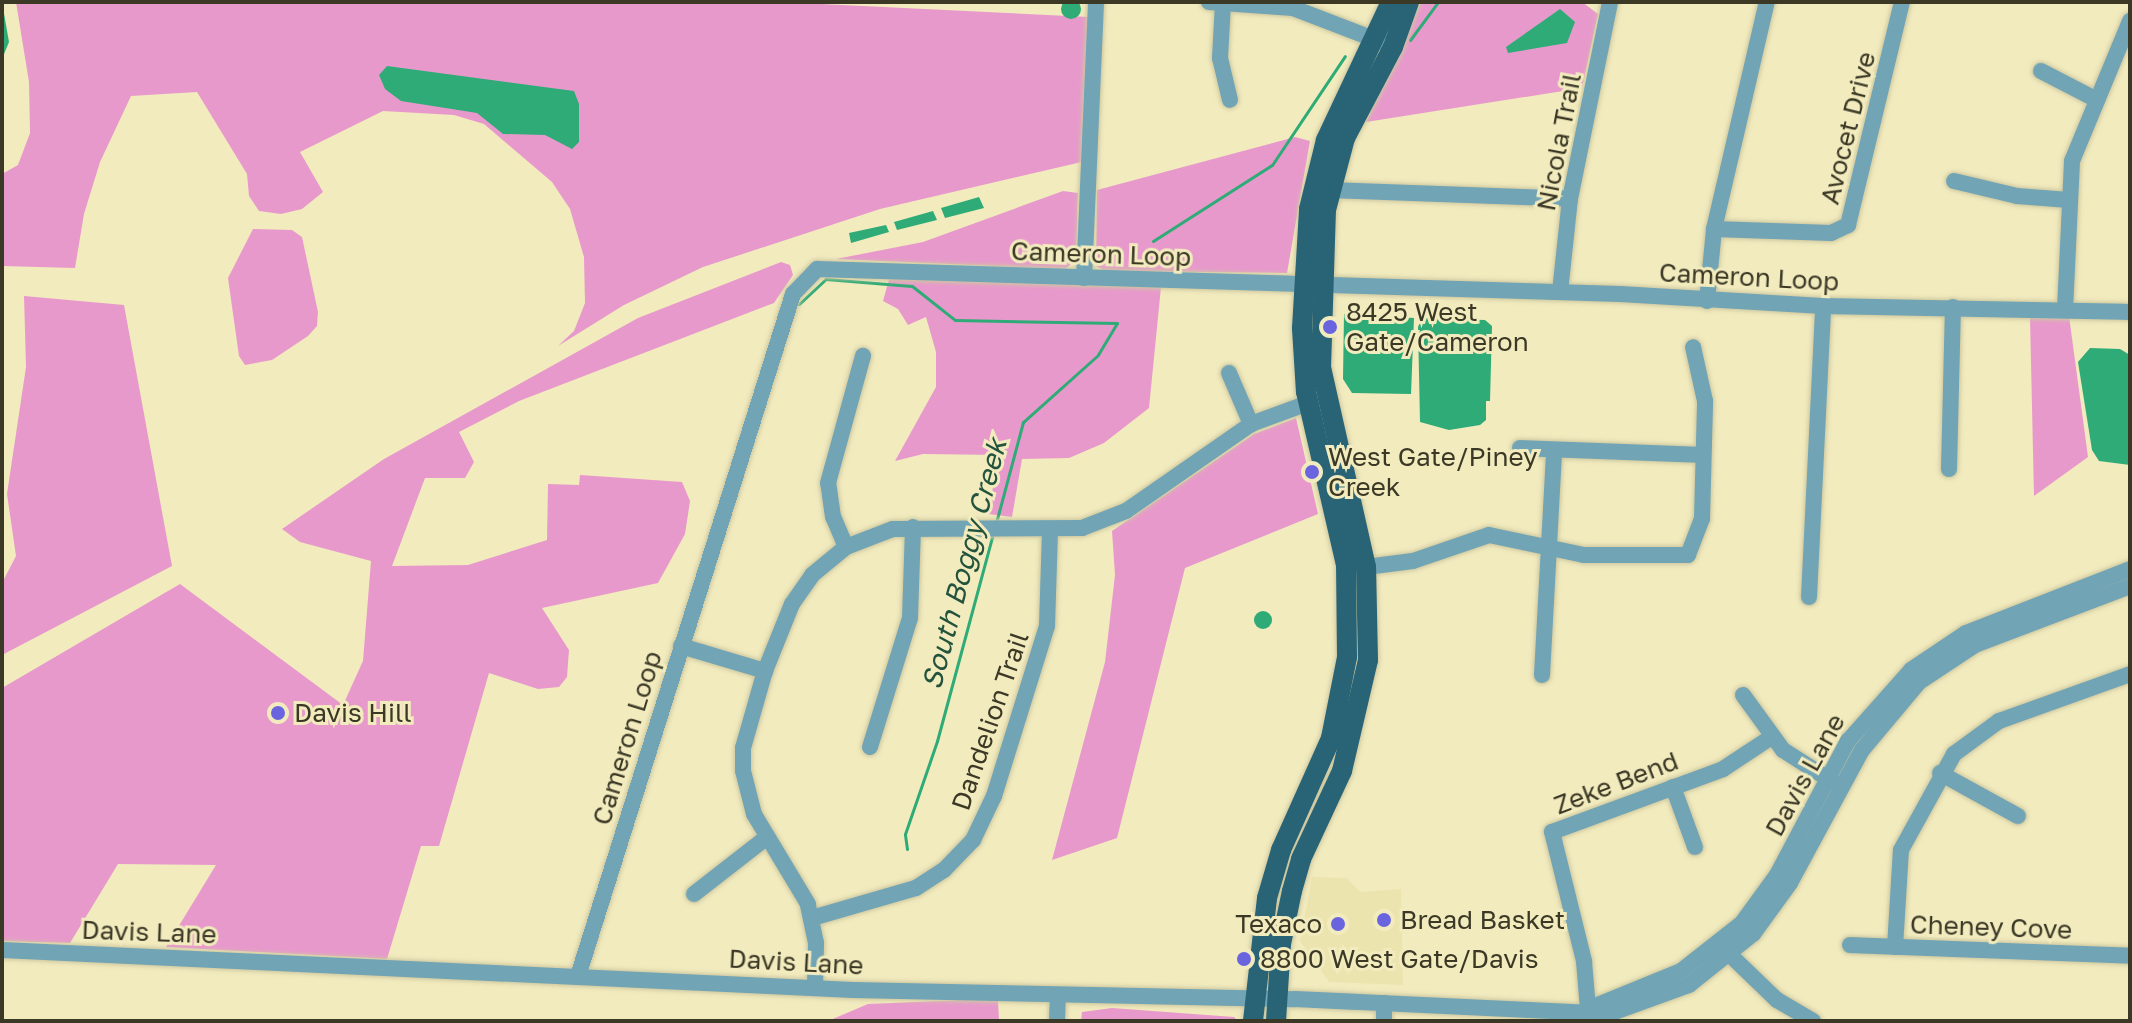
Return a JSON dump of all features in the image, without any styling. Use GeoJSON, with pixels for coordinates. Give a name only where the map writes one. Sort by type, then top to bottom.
{"type":"FeatureCollection","features":[{"type":"Feature","properties":{"kind":"main road"},"geometry":{"type":"LineString","coordinates":[[1253,1021],[1267,898],[1281,850],[1331,738],[1347,657],[1357,570],[1340,507],[1328,490],[1308,403],[1313,286],[1330,190],[1345,138],[1384,43],[1391,2]]}},
{"type":"Feature","properties":{"kind":"main road"},"geometry":{"type":"LineString","coordinates":[[1276,1021],[1292,891],[1342,771],[1357,723],[1369,645],[1325,401],[1313,286],[1309,209],[1326,140],[1409,2]]}},
{"type":"Feature","properties":{"kind":"street"},"geometry":{"type":"LineString","coordinates":[[1084,278],[1096,2]]}},
{"type":"Feature","properties":{"kind":"street"},"geometry":{"type":"LineString","coordinates":[[1209,2],[1293,8],[1384,43]]}},
{"type":"Feature","properties":{"kind":"street","name":"Nicola Trail"},"geometry":{"type":"LineString","coordinates":[[1560,292],[1570,199],[1610,2]]}},
{"type":"Feature","properties":{"kind":"street"},"geometry":{"type":"LineString","coordinates":[[1707,301],[1714,229],[1767,2]]}},
{"type":"Feature","properties":{"kind":"street","name":"Avocet Drive"},"geometry":{"type":"LineString","coordinates":[[1714,229],[1831,233],[1848,225],[1902,2]]}},
{"type":"Feature","properties":{"kind":"street"},"geometry":{"type":"LineString","coordinates":[[1223,3],[1220,58],[1230,100]]}},
{"type":"Feature","properties":{"kind":"street"},"geometry":{"type":"LineString","coordinates":[[2065,310],[2069,200],[2078,139],[2130,21]]}},
{"type":"Feature","properties":{"kind":"street"},"geometry":{"type":"LineString","coordinates":[[2041,71],[2097,100]]}},
{"type":"Feature","properties":{"kind":"street"},"geometry":{"type":"LineString","coordinates":[[1954,181],[2017,196],[2069,200]]}},
{"type":"Feature","properties":{"kind":"street"},"geometry":{"type":"LineString","coordinates":[[1330,190],[1570,199]]}},
{"type":"Feature","properties":{"kind":"street","name":"Cameron Loop"},"geometry":{"type":"LineString","coordinates":[[579,973],[681,646],[802,279],[817,269],[1560,292],[1823,306],[2130,312]]}},
{"type":"Feature","properties":{"kind":"street"},"geometry":{"type":"LineString","coordinates":[[1809,597],[1823,306]]}},
{"type":"Feature","properties":{"kind":"street"},"geometry":{"type":"LineString","coordinates":[[1949,469],[1953,307]]}},
{"type":"Feature","properties":{"kind":"street"},"geometry":{"type":"LineString","coordinates":[[1357,570],[1431,556],[1477,536],[1547,545],[1584,555],[1688,555],[1702,519],[1705,388],[1693,347]]}},
{"type":"Feature","properties":{"kind":"street"},"geometry":{"type":"LineString","coordinates":[[846,547],[833,517],[828,483],[863,356]]}},
{"type":"Feature","properties":{"kind":"street"},"geometry":{"type":"LineString","coordinates":[[1229,373],[1251,424]]}},
{"type":"Feature","properties":{"kind":"street"},"geometry":{"type":"LineString","coordinates":[[815,988],[812,918],[794,876],[766,838],[746,794],[743,771],[743,748],[765,671],[801,589],[846,547],[875,535],[913,527],[1082,528],[1126,511],[1251,424],[1308,403]]}},
{"type":"Feature","properties":{"kind":"street"},"geometry":{"type":"LineString","coordinates":[[1520,448],[1703,455]]}},
{"type":"Feature","properties":{"kind":"street"},"geometry":{"type":"LineString","coordinates":[[1542,675],[1554,451]]}},
{"type":"Feature","properties":{"kind":"street"},"geometry":{"type":"LineString","coordinates":[[870,747],[910,618],[913,527]]}},
{"type":"Feature","properties":{"kind":"street","name":"Dandelion Trail"},"geometry":{"type":"LineString","coordinates":[[812,918],[916,888],[944,870],[973,840],[994,796],[1047,626],[1050,530]]}},
{"type":"Feature","properties":{"kind":"street","name":"Davis Lane"},"geometry":{"type":"LineString","coordinates":[[2,950],[579,973],[815,988],[1064,997],[1277,998],[1384,1003],[1475,1014],[1588,1009],[1660,982],[1725,950],[1784,892],[1866,715],[1939,649],[1995,620],[2130,569]]}},
{"type":"Feature","properties":{"kind":"street","name":"Davis Lane"},"geometry":{"type":"LineString","coordinates":[[1834,782],[1880,724],[1947,662],[2001,633],[2130,586]]}},
{"type":"Feature","properties":{"kind":"street"},"geometry":{"type":"LineString","coordinates":[[681,646],[765,671]]}},
{"type":"Feature","properties":{"kind":"street"},"geometry":{"type":"LineString","coordinates":[[1895,947],[1901,850],[1940,773],[1985,728],[2130,674]]}},
{"type":"Feature","properties":{"kind":"street"},"geometry":{"type":"LineString","coordinates":[[1743,695],[1770,738],[1834,782]]}},
{"type":"Feature","properties":{"kind":"street","name":"Zeke Bend"},"geometry":{"type":"LineString","coordinates":[[1588,1009],[1584,961],[1552,832],[1732,765],[1770,738]]}},
{"type":"Feature","properties":{"kind":"street"},"geometry":{"type":"LineString","coordinates":[[1940,773],[2018,816]]}},
{"type":"Feature","properties":{"kind":"street"},"geometry":{"type":"LineString","coordinates":[[1673,787],[1695,847]]}},
{"type":"Feature","properties":{"kind":"street"},"geometry":{"type":"LineString","coordinates":[[694,894],[766,838]]}},
{"type":"Feature","properties":{"kind":"street","name":"Cheney Cove"},"geometry":{"type":"LineString","coordinates":[[1850,945],[2130,956]]}},
{"type":"Feature","properties":{"kind":"street"},"geometry":{"type":"LineString","coordinates":[[1725,950],[1777,1000],[1813,1021]]}},
{"type":"Feature","properties":{"kind":"street"},"geometry":{"type":"LineString","coordinates":[[1057,1021],[1064,997]]}},
{"type":"Feature","properties":{"kind":"street"},"geometry":{"type":"LineString","coordinates":[[1064,997],[1067,1021]]}},
{"type":"Feature","properties":{"kind":"street"},"geometry":{"type":"LineString","coordinates":[[1384,1003],[1384,1021]]}},
{"type":"Feature","properties":{"kind":"shaded area"},"geometry":{"type":"Polygon","coordinates":[[[1067,-1],[1075,-1],[1081,9],[1075,19],[1067,19],[1061,13],[1061,5],[1067,-1]]]}},
{"type":"Feature","properties":{"kind":"shaded area"},"geometry":{"type":"Polygon","coordinates":[[[2,2],[9,42],[2,59],[2,2]]]}},
{"type":"Feature","properties":{"kind":"shaded area"},"geometry":{"type":"Polygon","coordinates":[[[16,2],[780,2],[1089,17],[1086,161],[880,209],[703,267],[624,305],[558,346],[574,331],[585,303],[584,257],[570,209],[552,182],[484,124],[454,115],[383,111],[300,152],[323,192],[302,209],[281,214],[259,211],[249,196],[247,174],[197,92],[131,96],[100,162],[84,214],[75,268],[2,266],[2,174],[18,165],[30,133],[29,82],[16,2]]]}},
{"type":"Feature","properties":{"kind":"shaded area"},"geometry":{"type":"Polygon","coordinates":[[[1421,2],[1582,2],[1598,14],[1582,88],[1366,122],[1421,2]]]}},
{"type":"Feature","properties":{"kind":"shaded area"},"geometry":{"type":"Polygon","coordinates":[[[1560,9],[1575,22],[1567,43],[1508,53],[1506,47],[1560,9]]]}},
{"type":"Feature","properties":{"kind":"shaded area"},"geometry":{"type":"Polygon","coordinates":[[[387,66],[574,91],[579,104],[579,142],[572,149],[545,135],[503,134],[477,113],[401,101],[385,89],[379,75],[387,66]]]}},
{"type":"Feature","properties":{"kind":"shaded area"},"geometry":{"type":"Polygon","coordinates":[[[1295,137],[1310,141],[1287,273],[1106,271],[1096,266],[1097,190],[1295,137]]]}},
{"type":"Feature","properties":{"kind":"shaded area"},"geometry":{"type":"Polygon","coordinates":[[[1063,191],[1078,193],[1076,260],[1065,269],[836,259],[923,242],[1063,191]]]}},
{"type":"Feature","properties":{"kind":"shaded area"},"geometry":{"type":"Polygon","coordinates":[[[979,197],[984,208],[945,218],[941,208],[979,197]]]}},
{"type":"Feature","properties":{"kind":"shaded area"},"geometry":{"type":"Polygon","coordinates":[[[933,211],[937,220],[897,230],[894,222],[933,211]]]}},
{"type":"Feature","properties":{"kind":"shaded area"},"geometry":{"type":"Polygon","coordinates":[[[886,225],[889,232],[851,243],[849,233],[886,225]]]}},
{"type":"Feature","properties":{"kind":"shaded area"},"geometry":{"type":"Polygon","coordinates":[[[253,229],[292,230],[302,237],[318,312],[317,326],[308,336],[272,360],[245,365],[239,356],[228,278],[253,229]]]}},
{"type":"Feature","properties":{"kind":"shaded area"},"geometry":{"type":"Polygon","coordinates":[[[781,262],[790,265],[793,275],[774,303],[519,401],[459,432],[474,462],[465,478],[425,478],[392,566],[468,565],[547,540],[548,484],[579,485],[580,475],[682,482],[690,501],[685,534],[658,583],[542,608],[569,650],[567,677],[559,687],[538,689],[489,673],[439,846],[421,846],[387,959],[166,947],[216,865],[118,864],[70,943],[2,941],[2,688],[180,584],[343,705],[363,661],[371,561],[300,542],[282,529],[384,459],[638,318],[781,262]]]}},
{"type":"Feature","properties":{"kind":"shaded area"},"geometry":{"type":"Polygon","coordinates":[[[890,276],[1161,287],[1149,408],[1104,443],[1069,458],[1022,459],[1012,517],[988,514],[999,455],[923,454],[895,461],[936,387],[936,352],[926,317],[908,325],[898,309],[883,301],[890,276]]]}},
{"type":"Feature","properties":{"kind":"shaded area"},"geometry":{"type":"Polygon","coordinates":[[[24,296],[124,305],[172,566],[2,655],[2,583],[16,556],[7,494],[26,367],[24,296]]]}},
{"type":"Feature","properties":{"kind":"shaded area"},"geometry":{"type":"Polygon","coordinates":[[[1344,314],[1414,318],[1411,394],[1352,393],[1343,379],[1344,314]]]}},
{"type":"Feature","properties":{"kind":"shaded area"},"geometry":{"type":"Polygon","coordinates":[[[2069,316],[2088,457],[2034,496],[2030,318],[2069,316]]]}},
{"type":"Feature","properties":{"kind":"shaded area"},"geometry":{"type":"Polygon","coordinates":[[[1422,318],[1485,320],[1492,326],[1490,401],[1486,401],[1486,420],[1480,425],[1449,430],[1420,422],[1418,327],[1422,318]]]}},
{"type":"Feature","properties":{"kind":"shaded area"},"geometry":{"type":"Polygon","coordinates":[[[2090,348],[2120,349],[2130,355],[2130,465],[2099,461],[2092,450],[2078,362],[2090,348]]]}},
{"type":"Feature","properties":{"kind":"shaded area"},"geometry":{"type":"Polygon","coordinates":[[[1296,418],[1318,514],[1185,568],[1117,838],[1052,860],[1105,662],[1115,575],[1112,531],[1254,434],[1296,418]]]}},
{"type":"Feature","properties":{"kind":"shaded area"},"geometry":{"type":"Polygon","coordinates":[[[1259,611],[1267,611],[1272,620],[1270,627],[1259,629],[1254,624],[1254,616],[1259,611]]]}},
{"type":"Feature","properties":{"kind":"shaded area"},"geometry":{"type":"Polygon","coordinates":[[[1312,877],[1347,878],[1360,892],[1401,889],[1403,985],[1329,982],[1300,941],[1312,877]]]}},
{"type":"Feature","properties":{"kind":"shaded area"},"geometry":{"type":"Polygon","coordinates":[[[998,1001],[999,1021],[828,1021],[868,1004],[998,1001]]]}},
{"type":"Feature","properties":{"kind":"shaded area"},"geometry":{"type":"Polygon","coordinates":[[[1112,1008],[1234,1017],[1238,1021],[1081,1021],[1082,1012],[1112,1008]]]}},
{"type":"Feature","properties":{"kind":"waterway","name":"South Boggy Creek"},"geometry":{"type":"LineString","coordinates":[[1410,40],[1438,2]]}},
{"type":"Feature","properties":{"kind":"waterway","name":"South Boggy Creek"},"geometry":{"type":"LineString","coordinates":[[1153,241],[1272,165],[1345,56]]}},
{"type":"Feature","properties":{"kind":"waterway"},"geometry":{"type":"LineString","coordinates":[[799,304],[826,279],[912,286],[955,320],[1117,323],[1098,355],[1023,422],[996,523]]}},
{"type":"Feature","properties":{"kind":"waterway","name":"South Boggy Creek"},"geometry":{"type":"LineString","coordinates":[[907,849],[905,834],[937,741],[993,534]]}},
{"type":"Feature","properties":{"kind":"place","name":"8425 West Gate/Cameron"},"geometry":{"type":"Point","coordinates":[1330,327]}},
{"type":"Feature","properties":{"kind":"place","name":"West Gate/Piney Creek"},"geometry":{"type":"Point","coordinates":[1312,472]}},
{"type":"Feature","properties":{"kind":"place","name":"Davis Hill"},"geometry":{"type":"Point","coordinates":[278,713]}},
{"type":"Feature","properties":{"kind":"place","name":"Bread Basket"},"geometry":{"type":"Point","coordinates":[1384,920]}},
{"type":"Feature","properties":{"kind":"place","name":"Texaco"},"geometry":{"type":"Point","coordinates":[1338,924]}},
{"type":"Feature","properties":{"kind":"place","name":"8800 West Gate/Davis"},"geometry":{"type":"Point","coordinates":[1244,959]}}]}
